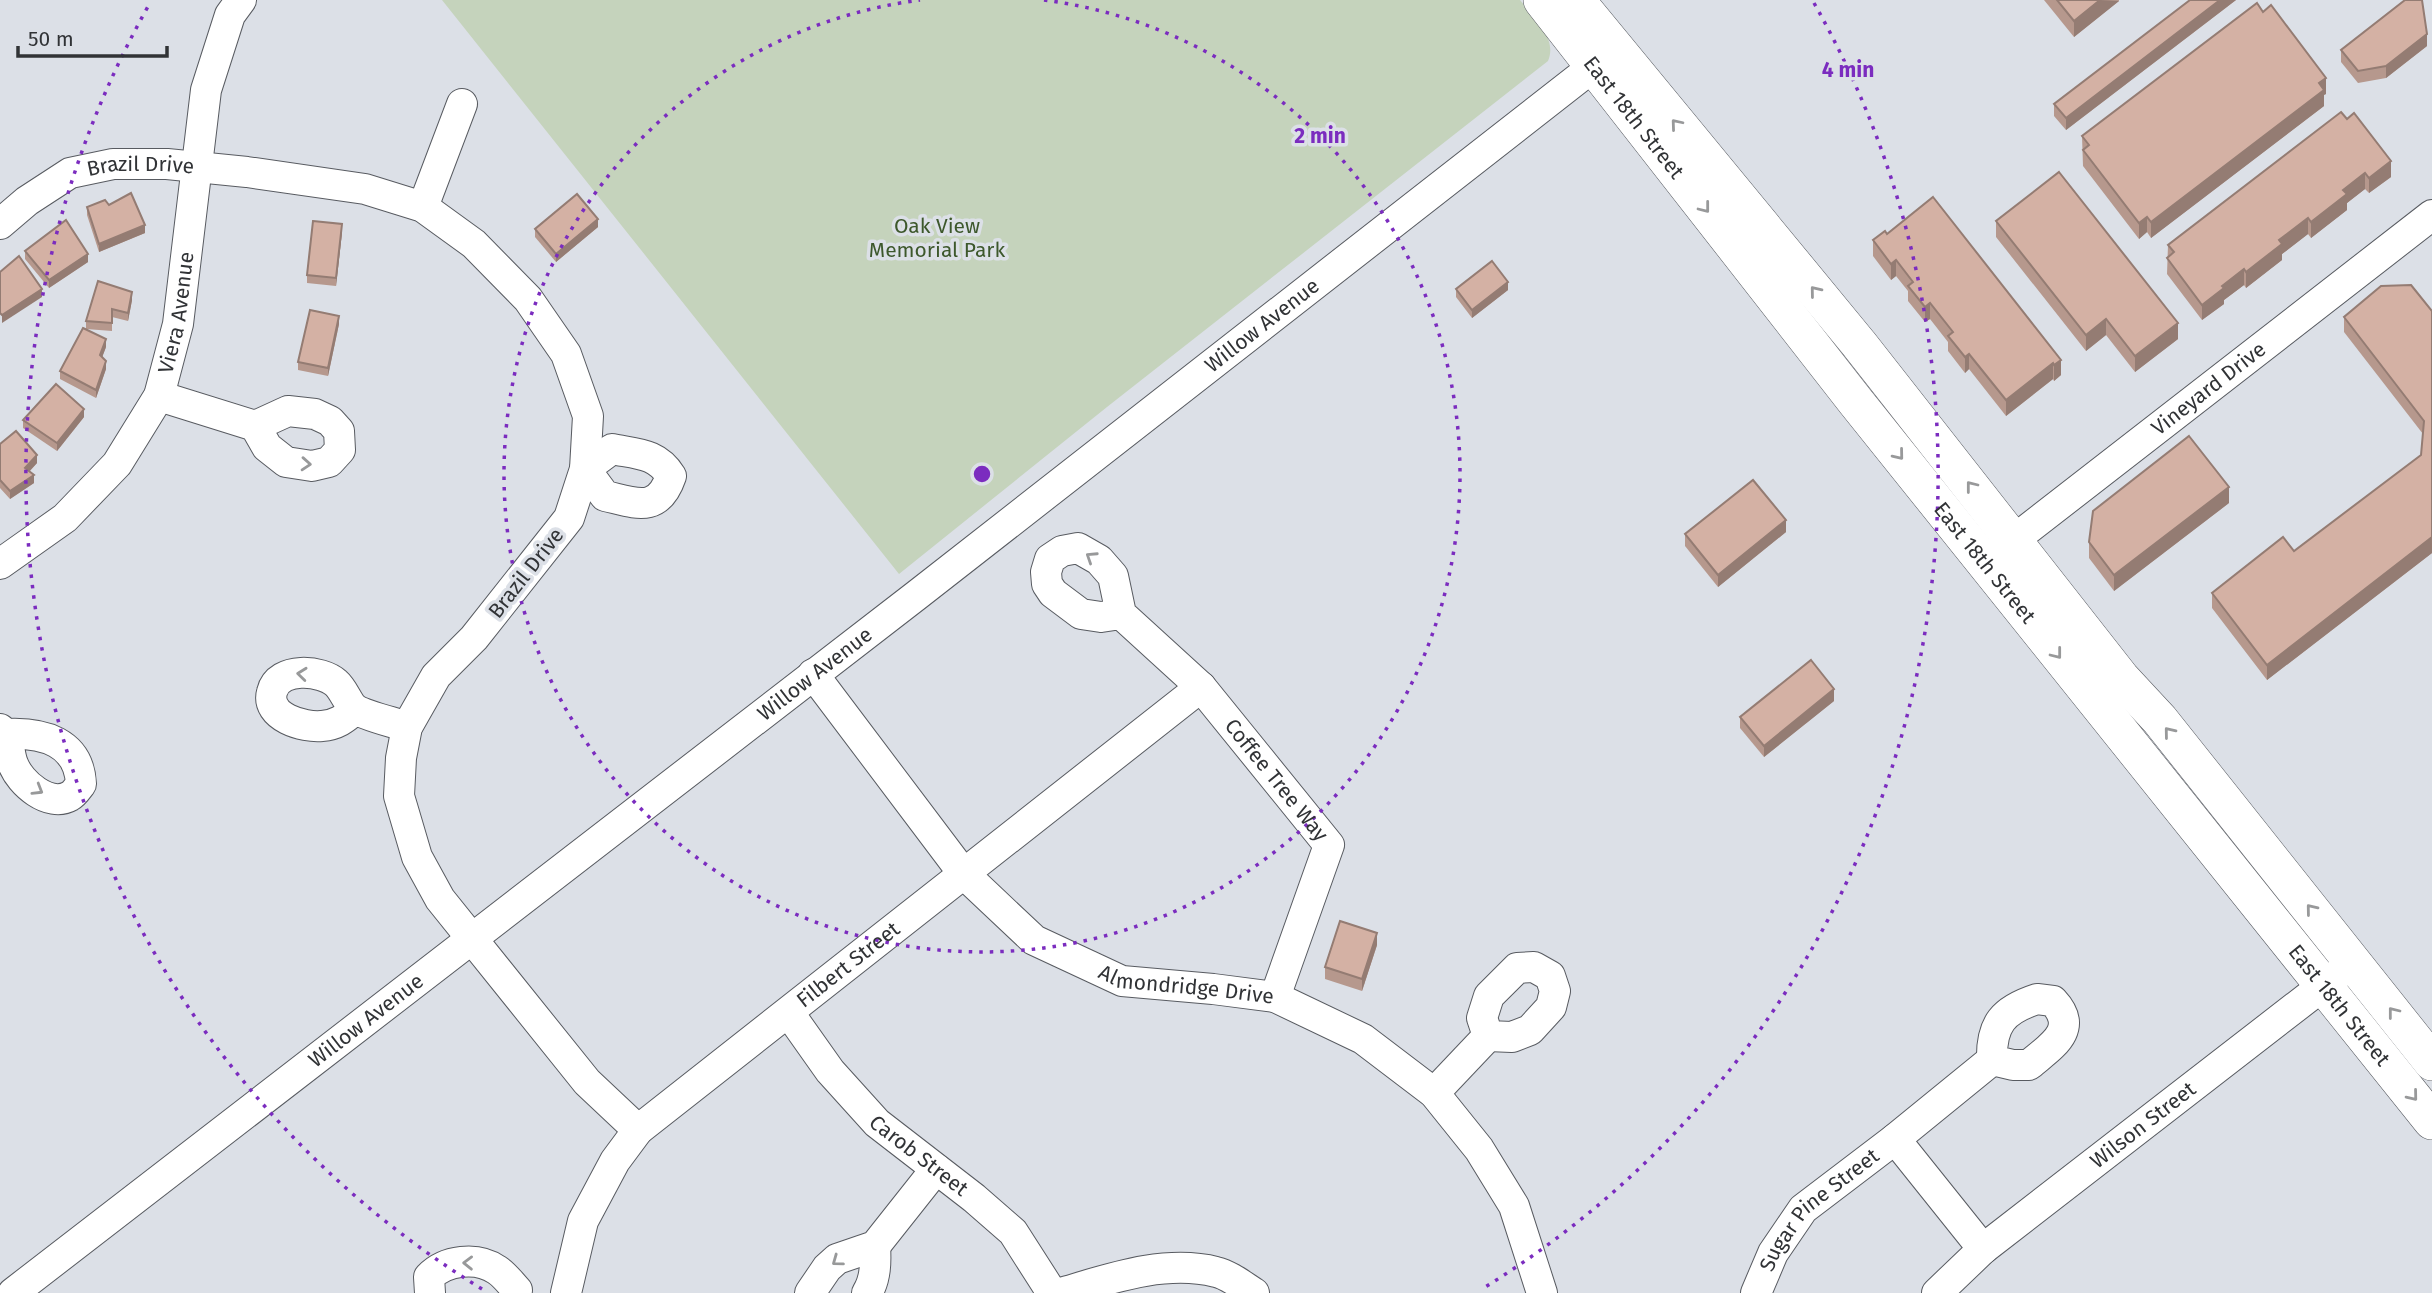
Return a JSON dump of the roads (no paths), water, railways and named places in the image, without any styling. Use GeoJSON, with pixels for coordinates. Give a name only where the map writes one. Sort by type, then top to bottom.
{"type":"FeatureCollection","features":[{"type":"Feature","properties":{"kind":"main road","name":"East 18th Street"},"geometry":{"type":"LineString","coordinates":[[1542,0],[1604,58],[1859,344],[2121,678],[2160,720],[2432,1062]]}},
{"type":"Feature","properties":{"kind":"main road","name":"East 18th Street"},"geometry":{"type":"LineString","coordinates":[[1576,0],[1604,58],[1856,402],[2432,1121]]}},
{"type":"Feature","properties":{"kind":"street","name":"Viera Avenue"},"geometry":{"type":"LineString","coordinates":[[0,564],[65,518],[117,464],[159,396],[178,324],[205,90],[230,15],[241,0]]}},
{"type":"Feature","properties":{"kind":"street","name":"Willow Avenue"},"geometry":{"type":"LineString","coordinates":[[13,1293],[917,595],[1604,58]]}},
{"type":"Feature","properties":{"kind":"street"},"geometry":{"type":"LineString","coordinates":[[422,207],[461,104]]}},
{"type":"Feature","properties":{"kind":"street","name":"Brazil Drive"},"geometry":{"type":"LineString","coordinates":[[0,224],[27,201],[70,173],[113,164],[167,164],[365,188],[422,207],[474,244],[528,299],[566,354],[588,416],[585,469],[569,518],[474,638],[436,676],[407,727],[401,758],[399,796],[417,857],[440,899],[587,1082],[638,1130]]}},
{"type":"Feature","properties":{"kind":"street","name":"Vineyard Drive"},"geometry":{"type":"LineString","coordinates":[[1985,562],[2432,215]]}},
{"type":"Feature","properties":{"kind":"street"},"geometry":{"type":"LineString","coordinates":[[159,396],[255,426]]}},
{"type":"Feature","properties":{"kind":"street"},"geometry":{"type":"LineString","coordinates":[[1121,614],[1200,687]]}},
{"type":"Feature","properties":{"kind":"street","name":"Almondridge Drive"},"geometry":{"type":"LineString","coordinates":[[813,674],[963,873],[1034,940],[1122,981],[1275,997],[1363,1039],[1434,1093],[1479,1149],[1514,1206],[1542,1293]]}},
{"type":"Feature","properties":{"kind":"street","name":"Filbert Street"},"geometry":{"type":"LineString","coordinates":[[566,1293],[583,1221],[615,1161],[638,1130],[1200,687]]}},
{"type":"Feature","properties":{"kind":"street","name":"Coffee Tree Way"},"geometry":{"type":"LineString","coordinates":[[1200,687],[1329,845],[1275,997]]}},
{"type":"Feature","properties":{"kind":"street"},"geometry":{"type":"LineString","coordinates":[[355,709],[407,727]]}},
{"type":"Feature","properties":{"kind":"street","name":"Wilson Street"},"geometry":{"type":"LineString","coordinates":[[1937,1293],[1983,1249],[2353,963]]}},
{"type":"Feature","properties":{"kind":"street","name":"Carob Street"},"geometry":{"type":"LineString","coordinates":[[789,1013],[830,1071],[877,1123],[974,1198],[1013,1232],[1052,1293]]}},
{"type":"Feature","properties":{"kind":"street"},"geometry":{"type":"LineString","coordinates":[[1434,1093],[1488,1035]]}},
{"type":"Feature","properties":{"kind":"street","name":"Sugar Pine Street"},"geometry":{"type":"LineString","coordinates":[[1756,1293],[1773,1253],[1803,1209],[1992,1060]]}},
{"type":"Feature","properties":{"kind":"street"},"geometry":{"type":"LineString","coordinates":[[1895,1139],[1983,1249]]}},
{"type":"Feature","properties":{"kind":"street"},"geometry":{"type":"LineString","coordinates":[[810,1293],[827,1268],[837,1259],[875,1246],[936,1169]]}},
{"type":"Feature","properties":{"kind":"street"},"geometry":{"type":"LineString","coordinates":[[867,1293],[875,1268],[875,1246]]}},
{"type":"Feature","properties":{"kind":"street"},"geometry":{"type":"LineString","coordinates":[[430,1293],[429,1277],[439,1267],[454,1263],[484,1263],[499,1271],[515,1292],[556,1293]]}},
{"type":"Feature","properties":{"kind":"street"},"geometry":{"type":"LineString","coordinates":[[1060,1293],[1110,1279],[1171,1267],[1218,1272],[1254,1293]]}},
{"type":"Feature","properties":{"kind":"park label","name":"Oak View Memorial Park"},"geometry":{"type":"Point","coordinates":[937,238]}}]}
